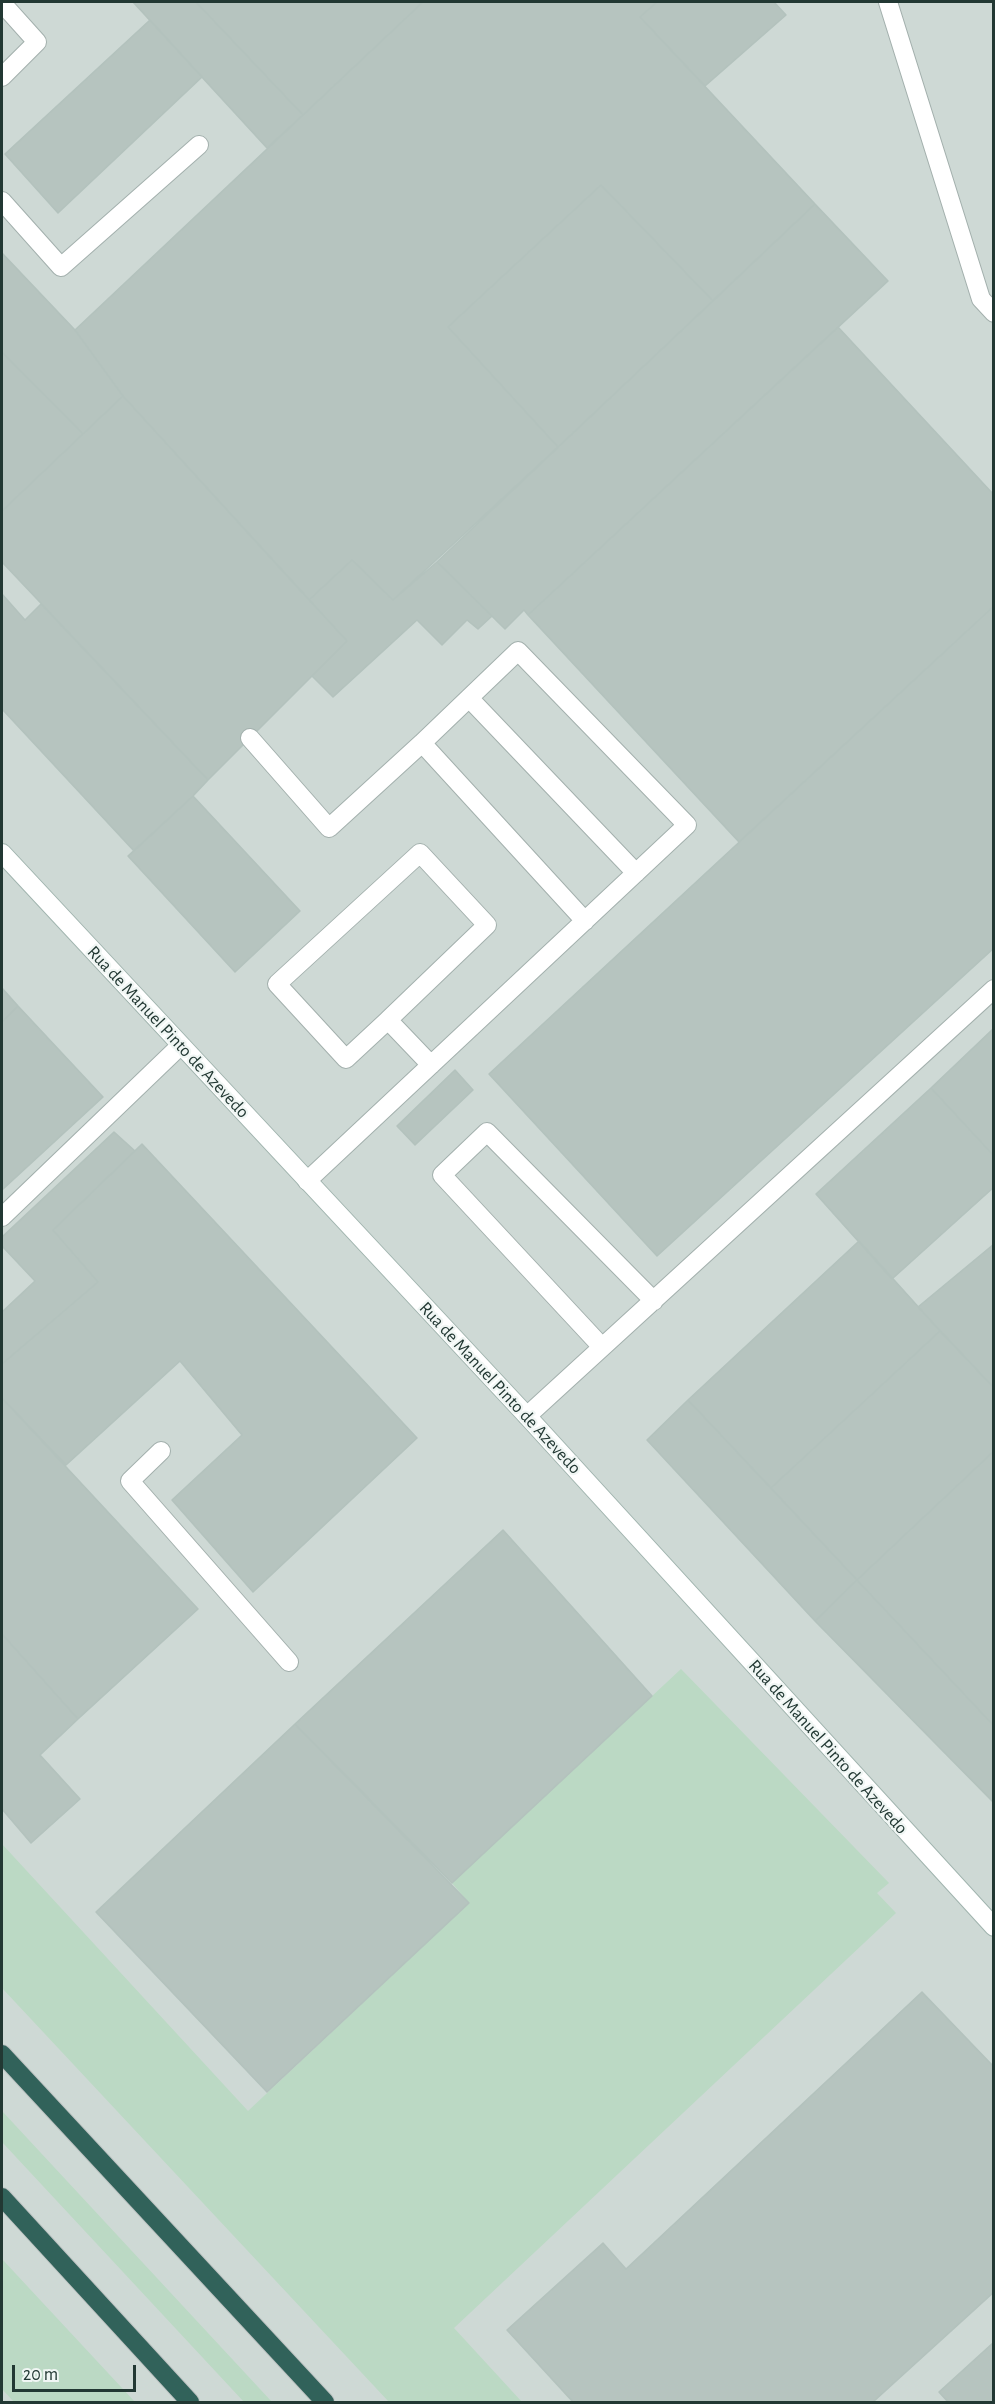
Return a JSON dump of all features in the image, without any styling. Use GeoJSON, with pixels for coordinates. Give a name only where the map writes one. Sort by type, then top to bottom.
{"type":"FeatureCollection","features":[{"type":"Feature","properties":{"kind":"highway"},"geometry":{"type":"LineString","coordinates":[[2,2054],[325,2403]]}},
{"type":"Feature","properties":{"kind":"highway"},"geometry":{"type":"LineString","coordinates":[[2,2197],[190,2403]]}},
{"type":"Feature","properties":{"kind":"main road"},"geometry":{"type":"LineString","coordinates":[[888,2],[981,298],[993,313]]}},
{"type":"Feature","properties":{"kind":"main road"},"geometry":{"type":"LineString","coordinates":[[2,3],[37,42],[2,77]]}},
{"type":"Feature","properties":{"kind":"main road"},"geometry":{"type":"LineString","coordinates":[[2,201],[61,267],[199,145]]}},
{"type":"Feature","properties":{"kind":"main road"},"geometry":{"type":"LineString","coordinates":[[250,738],[329,828],[518,651],[687,825],[307,1181]]}},
{"type":"Feature","properties":{"kind":"main road"},"geometry":{"type":"LineString","coordinates":[[470,698],[636,873]]}},
{"type":"Feature","properties":{"kind":"main road"},"geometry":{"type":"LineString","coordinates":[[422,743],[585,921]]}},
{"type":"Feature","properties":{"kind":"main road","name":"Rua de Manuel Pinto de Azevedo"},"geometry":{"type":"LineString","coordinates":[[2,853],[527,1416],[993,1927]]}},
{"type":"Feature","properties":{"kind":"main road"},"geometry":{"type":"LineString","coordinates":[[420,853],[487,925],[388,1020],[345,1059],[277,984],[420,853]]}},
{"type":"Feature","properties":{"kind":"main road"},"geometry":{"type":"LineString","coordinates":[[527,1416],[993,989]]}},
{"type":"Feature","properties":{"kind":"main road"},"geometry":{"type":"LineString","coordinates":[[388,1020],[431,1065]]}},
{"type":"Feature","properties":{"kind":"main road"},"geometry":{"type":"LineString","coordinates":[[2,1216],[180,1046]]}},
{"type":"Feature","properties":{"kind":"main road"},"geometry":{"type":"LineString","coordinates":[[602,1347],[442,1175],[487,1132],[654,1301]]}},
{"type":"Feature","properties":{"kind":"main road"},"geometry":{"type":"LineString","coordinates":[[161,1451],[130,1481],[289,1662]]}},
{"type":"Feature","properties":{"kind":"shaded area"},"geometry":{"type":"Polygon","coordinates":[[[2,2],[993,2],[993,2402],[2,2402],[2,2]]]}},
{"type":"Feature","properties":{"kind":"green space"},"geometry":{"type":"Polygon","coordinates":[[[681,1669],[889,1883],[877,1893],[896,1913],[454,2328],[522,2402],[389,2402],[2,1988],[2,1844],[248,2111],[469,1903],[452,1883],[681,1669]]]}},
{"type":"Feature","properties":{"kind":"green space"},"geometry":{"type":"Polygon","coordinates":[[[2,2111],[272,2402],[244,2402],[2,2142],[2,2111]]]}},
{"type":"Feature","properties":{"kind":"green space"},"geometry":{"type":"Polygon","coordinates":[[[2,2259],[135,2402],[14,2402],[2,2389],[2,2259]]]}},
{"type":"Feature","properties":{"kind":"building"},"geometry":{"type":"Polygon","coordinates":[[[133,2],[196,2],[303,115],[267,148],[133,2]]]}},
{"type":"Feature","properties":{"kind":"building"},"geometry":{"type":"Polygon","coordinates":[[[196,2],[423,2],[303,115],[196,2]]]}},
{"type":"Feature","properties":{"kind":"building"},"geometry":{"type":"Polygon","coordinates":[[[423,2],[657,2],[640,17],[815,204],[713,301],[601,185],[448,327],[558,447],[393,600],[352,560],[309,600],[123,396],[75,330],[423,2]]]}},
{"type":"Feature","properties":{"kind":"building"},"geometry":{"type":"Polygon","coordinates":[[[657,2],[774,2],[786,15],[705,86],[640,17],[657,2]]]}},
{"type":"Feature","properties":{"kind":"building"},"geometry":{"type":"Polygon","coordinates":[[[150,20],[202,77],[58,213],[5,154],[150,20]]]}},
{"type":"Feature","properties":{"kind":"building"},"geometry":{"type":"Polygon","coordinates":[[[601,185],[713,301],[558,447],[448,327],[601,185]]]}},
{"type":"Feature","properties":{"kind":"building"},"geometry":{"type":"Polygon","coordinates":[[[815,204],[888,281],[528,615],[524,610],[505,629],[437,562],[815,204]]]}},
{"type":"Feature","properties":{"kind":"building"},"geometry":{"type":"Polygon","coordinates":[[[2,253],[75,330],[123,396],[83,434],[2,352],[2,253]]]}},
{"type":"Feature","properties":{"kind":"building"},"geometry":{"type":"Polygon","coordinates":[[[838,327],[994,495],[994,606],[739,842],[528,615],[838,327]]]}},
{"type":"Feature","properties":{"kind":"building"},"geometry":{"type":"Polygon","coordinates":[[[2,352],[83,434],[2,511],[2,352]]]}},
{"type":"Feature","properties":{"kind":"building"},"geometry":{"type":"Polygon","coordinates":[[[123,396],[347,641],[208,780],[2,562],[2,511],[123,396]]]}},
{"type":"Feature","properties":{"kind":"building"},"geometry":{"type":"Polygon","coordinates":[[[352,560],[393,600],[437,562],[492,616],[478,629],[467,620],[442,645],[417,620],[333,697],[312,676],[347,641],[309,600],[352,560]]]}},
{"type":"Feature","properties":{"kind":"building"},"geometry":{"type":"Polygon","coordinates":[[[2,594],[25,620],[41,604],[208,780],[134,851],[2,709],[2,594]]]}},
{"type":"Feature","properties":{"kind":"building"},"geometry":{"type":"Polygon","coordinates":[[[994,606],[994,948],[657,1256],[489,1074],[994,606]]]}},
{"type":"Feature","properties":{"kind":"building"},"geometry":{"type":"Polygon","coordinates":[[[193,796],[300,911],[235,972],[128,856],[193,796]]]}},
{"type":"Feature","properties":{"kind":"building"},"geometry":{"type":"Polygon","coordinates":[[[2,988],[18,1006],[2,1022],[2,988]]]}},
{"type":"Feature","properties":{"kind":"building"},"geometry":{"type":"Polygon","coordinates":[[[18,1006],[103,1097],[2,1190],[2,1022],[18,1006]]]}},
{"type":"Feature","properties":{"kind":"building"},"geometry":{"type":"Polygon","coordinates":[[[994,1028],[994,1156],[931,1088],[994,1028]]]}},
{"type":"Feature","properties":{"kind":"building"},"geometry":{"type":"Polygon","coordinates":[[[455,1070],[473,1090],[415,1145],[397,1126],[455,1070]]]}},
{"type":"Feature","properties":{"kind":"building"},"geometry":{"type":"Polygon","coordinates":[[[931,1088],[994,1156],[994,1187],[892,1279],[816,1194],[931,1088]]]}},
{"type":"Feature","properties":{"kind":"building"},"geometry":{"type":"Polygon","coordinates":[[[114,1132],[135,1151],[53,1230],[98,1282],[2,1364],[2,1312],[35,1281],[2,1246],[2,1237],[114,1132]]]}},
{"type":"Feature","properties":{"kind":"building"},"geometry":{"type":"Polygon","coordinates":[[[142,1144],[417,1438],[253,1592],[172,1500],[242,1435],[180,1361],[66,1465],[2,1398],[2,1364],[98,1282],[53,1230],[142,1144]]]}},
{"type":"Feature","properties":{"kind":"building"},"geometry":{"type":"Polygon","coordinates":[[[859,1241],[940,1331],[771,1488],[688,1400],[859,1241]]]}},
{"type":"Feature","properties":{"kind":"building"},"geometry":{"type":"Polygon","coordinates":[[[994,1244],[994,1388],[918,1307],[994,1244]]]}},
{"type":"Feature","properties":{"kind":"building"},"geometry":{"type":"Polygon","coordinates":[[[940,1331],[994,1388],[994,1451],[857,1580],[771,1488],[940,1331]]]}},
{"type":"Feature","properties":{"kind":"building"},"geometry":{"type":"Polygon","coordinates":[[[2,1398],[198,1609],[78,1719],[2,1634],[2,1398]]]}},
{"type":"Feature","properties":{"kind":"building"},"geometry":{"type":"Polygon","coordinates":[[[688,1400],[857,1580],[815,1621],[647,1440],[688,1400]]]}},
{"type":"Feature","properties":{"kind":"building"},"geometry":{"type":"Polygon","coordinates":[[[994,1451],[994,1726],[857,1580],[994,1451]]]}},
{"type":"Feature","properties":{"kind":"building"},"geometry":{"type":"Polygon","coordinates":[[[503,1530],[652,1696],[452,1883],[295,1724],[503,1530]]]}},
{"type":"Feature","properties":{"kind":"building"},"geometry":{"type":"Polygon","coordinates":[[[857,1580],[994,1726],[994,1803],[815,1621],[857,1580]]]}},
{"type":"Feature","properties":{"kind":"building"},"geometry":{"type":"Polygon","coordinates":[[[2,1634],[78,1719],[40,1755],[80,1799],[31,1843],[2,1809],[2,1634]]]}},
{"type":"Feature","properties":{"kind":"building"},"geometry":{"type":"Polygon","coordinates":[[[295,1724],[469,1903],[267,2092],[96,1912],[295,1724]]]}},
{"type":"Feature","properties":{"kind":"building"},"geometry":{"type":"Polygon","coordinates":[[[922,1992],[994,2067],[994,2292],[873,2402],[573,2402],[507,2330],[603,2243],[626,2269],[922,1992]]]}},
{"type":"Feature","properties":{"kind":"building"},"geometry":{"type":"Polygon","coordinates":[[[994,2342],[994,2402],[948,2402],[939,2392],[994,2342]]]}}]}
